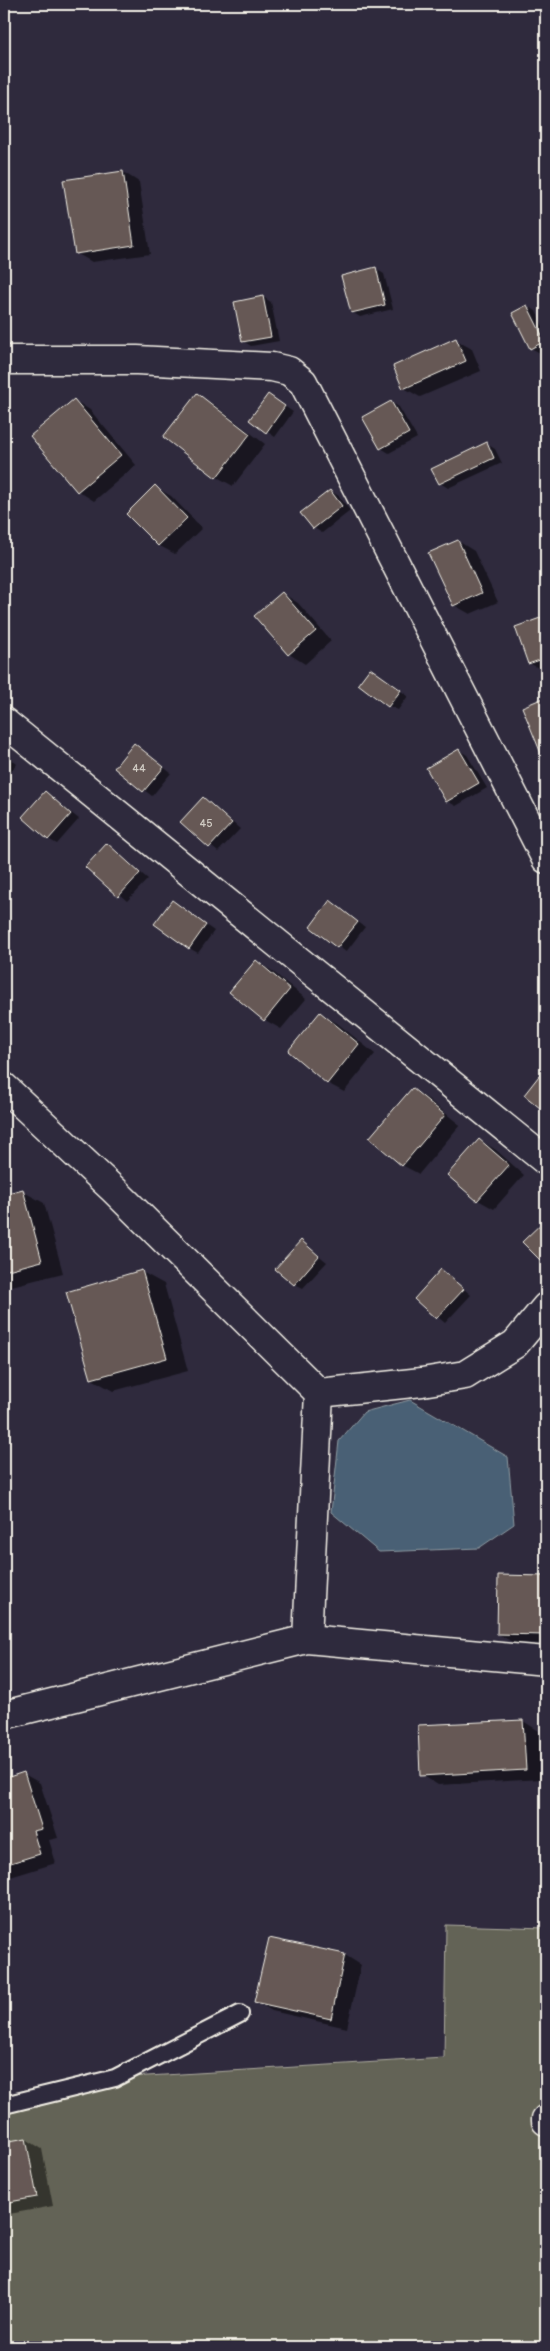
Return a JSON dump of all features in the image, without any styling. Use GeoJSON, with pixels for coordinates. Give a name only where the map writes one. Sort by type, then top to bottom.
{"type":"FeatureCollection","features":[{"type":"Feature","properties":{"kind":"street"},"geometry":{"type":"LineString","coordinates":[[4,360],[137,360],[272,367],[289,371],[304,382],[546,859]]}},
{"type":"Feature","properties":{"kind":"street"},"geometry":{"type":"LineString","coordinates":[[4,722],[546,1161]]}},
{"type":"Feature","properties":{"kind":"street"},"geometry":{"type":"LineString","coordinates":[[4,1087],[121,1197],[319,1393],[307,1639]]}},
{"type":"Feature","properties":{"kind":"street"},"geometry":{"type":"LineString","coordinates":[[319,1393],[465,1375],[515,1344],[546,1307]]}},
{"type":"Feature","properties":{"kind":"street"},"geometry":{"type":"LineString","coordinates":[[4,1715],[307,1639],[546,1661]]}},
{"type":"Feature","properties":{"kind":"lane"},"geometry":{"type":"LineString","coordinates":[[4,2104],[115,2078],[240,2014]]}},
{"type":"Feature","properties":{"kind":"green space"},"geometry":{"type":"Polygon","coordinates":[[[446,1925],[546,1928],[546,2347],[4,2347],[4,2105],[115,2078],[444,2058],[446,1925]]]}},
{"type":"Feature","properties":{"kind":"water"},"geometry":{"type":"Polygon","coordinates":[[[410,1400],[508,1457],[514,1524],[479,1548],[379,1552],[331,1512],[339,1441],[364,1412],[410,1400]]]}},
{"type":"Feature","properties":{"kind":"building"},"geometry":{"type":"Polygon","coordinates":[[[123,171],[134,245],[75,254],[63,180],[123,171]]]}},
{"type":"Feature","properties":{"kind":"building"},"geometry":{"type":"Polygon","coordinates":[[[376,267],[385,305],[351,313],[341,276],[376,267]]]}},
{"type":"Feature","properties":{"kind":"building"},"geometry":{"type":"Polygon","coordinates":[[[263,296],[271,337],[242,342],[234,302],[263,296]]]}},
{"type":"Feature","properties":{"kind":"building"},"geometry":{"type":"Polygon","coordinates":[[[527,305],[545,341],[530,349],[512,313],[527,305]]]}},
{"type":"Feature","properties":{"kind":"building"},"geometry":{"type":"Polygon","coordinates":[[[456,338],[466,361],[403,389],[393,366],[456,338]]]}},
{"type":"Feature","properties":{"kind":"building"},"geometry":{"type":"Polygon","coordinates":[[[197,393],[250,434],[216,478],[163,437],[197,393]]]}},
{"type":"Feature","properties":{"kind":"building"},"geometry":{"type":"Polygon","coordinates":[[[268,394],[285,406],[266,433],[249,420],[268,394]]]}},
{"type":"Feature","properties":{"kind":"building"},"geometry":{"type":"Polygon","coordinates":[[[74,399],[121,455],[77,492],[30,436],[74,399]]]}},
{"type":"Feature","properties":{"kind":"building"},"geometry":{"type":"Polygon","coordinates":[[[391,401],[409,433],[380,449],[362,417],[391,401]]]}},
{"type":"Feature","properties":{"kind":"building"},"geometry":{"type":"Polygon","coordinates":[[[487,442],[494,458],[439,484],[431,469],[487,442]]]}},
{"type":"Feature","properties":{"kind":"building"},"geometry":{"type":"Polygon","coordinates":[[[155,485],[187,518],[158,546],[126,514],[155,485]]]}},
{"type":"Feature","properties":{"kind":"building"},"geometry":{"type":"Polygon","coordinates":[[[330,490],[342,506],[313,529],[300,513],[330,490]]]}},
{"type":"Feature","properties":{"kind":"building"},"geometry":{"type":"Polygon","coordinates":[[[458,540],[482,593],[453,606],[428,553],[458,540]]]}},
{"type":"Feature","properties":{"kind":"building"},"geometry":{"type":"Polygon","coordinates":[[[282,592],[316,631],[288,655],[254,616],[282,592]]]}},
{"type":"Feature","properties":{"kind":"building"},"geometry":{"type":"Polygon","coordinates":[[[546,616],[546,658],[528,664],[515,627],[546,616]]]}},
{"type":"Feature","properties":{"kind":"building"},"geometry":{"type":"Polygon","coordinates":[[[370,668],[401,690],[388,707],[358,684],[370,668]]]}},
{"type":"Feature","properties":{"kind":"building"},"geometry":{"type":"Polygon","coordinates":[[[546,697],[546,754],[542,756],[522,707],[546,697]]]}},
{"type":"Feature","properties":{"kind":"building"},"geometry":{"type":"Polygon","coordinates":[[[134,743],[164,767],[143,792],[114,768],[134,743]]]}},
{"type":"Feature","properties":{"kind":"building"},"geometry":{"type":"Polygon","coordinates":[[[459,749],[479,783],[446,802],[426,768],[459,749]]]}},
{"type":"Feature","properties":{"kind":"building"},"geometry":{"type":"Polygon","coordinates":[[[45,791],[71,814],[48,840],[22,817],[45,791]]]}},
{"type":"Feature","properties":{"kind":"building"},"geometry":{"type":"Polygon","coordinates":[[[203,797],[232,823],[209,848],[180,822],[203,797]]]}},
{"type":"Feature","properties":{"kind":"building"},"geometry":{"type":"Polygon","coordinates":[[[107,843],[140,873],[118,897],[85,867],[107,843]]]}},
{"type":"Feature","properties":{"kind":"building"},"geometry":{"type":"Polygon","coordinates":[[[172,900],[206,925],[189,949],[154,924],[172,900]]]}},
{"type":"Feature","properties":{"kind":"building"},"geometry":{"type":"Polygon","coordinates":[[[330,900],[358,922],[337,948],[310,927],[330,900]]]}},
{"type":"Feature","properties":{"kind":"building"},"geometry":{"type":"Polygon","coordinates":[[[256,960],[290,989],[264,1021],[229,992],[256,960]]]}},
{"type":"Feature","properties":{"kind":"building"},"geometry":{"type":"Polygon","coordinates":[[[320,1012],[359,1044],[327,1084],[288,1051],[320,1012]]]}},
{"type":"Feature","properties":{"kind":"building"},"geometry":{"type":"Polygon","coordinates":[[[546,1067],[546,1113],[524,1095],[546,1067]]]}},
{"type":"Feature","properties":{"kind":"building"},"geometry":{"type":"Polygon","coordinates":[[[412,1088],[445,1115],[402,1166],[369,1138],[412,1088]]]}},
{"type":"Feature","properties":{"kind":"building"},"geometry":{"type":"Polygon","coordinates":[[[479,1139],[509,1165],[477,1201],[447,1175],[479,1139]]]}},
{"type":"Feature","properties":{"kind":"building"},"geometry":{"type":"Polygon","coordinates":[[[23,1189],[42,1261],[4,1271],[4,1194],[23,1189]]]}},
{"type":"Feature","properties":{"kind":"building"},"geometry":{"type":"Polygon","coordinates":[[[546,1219],[546,1266],[522,1242],[546,1219]]]}},
{"type":"Feature","properties":{"kind":"building"},"geometry":{"type":"Polygon","coordinates":[[[301,1240],[319,1256],[294,1285],[275,1269],[301,1240]]]}},
{"type":"Feature","properties":{"kind":"building"},"geometry":{"type":"Polygon","coordinates":[[[441,1269],[464,1289],[436,1319],[414,1299],[441,1269]]]}},
{"type":"Feature","properties":{"kind":"building"},"geometry":{"type":"Polygon","coordinates":[[[142,1270],[167,1358],[91,1379],[66,1292],[142,1270]]]}},
{"type":"Feature","properties":{"kind":"building"},"geometry":{"type":"Polygon","coordinates":[[[498,1575],[546,1576],[546,1635],[497,1634],[498,1575]]]}},
{"type":"Feature","properties":{"kind":"building"},"geometry":{"type":"Polygon","coordinates":[[[523,1720],[526,1770],[420,1776],[418,1725],[523,1720]]]}},
{"type":"Feature","properties":{"kind":"building"},"geometry":{"type":"Polygon","coordinates":[[[4,1772],[6,1778],[24,1772],[42,1829],[33,1831],[40,1854],[4,1865],[4,1772]]]}},
{"type":"Feature","properties":{"kind":"building"},"geometry":{"type":"Polygon","coordinates":[[[269,1938],[345,1954],[331,2019],[254,2002],[269,1938]]]}},
{"type":"Feature","properties":{"kind":"building"},"geometry":{"type":"Polygon","coordinates":[[[26,2138],[37,2197],[4,2203],[4,2142],[26,2138]]]}}]}
